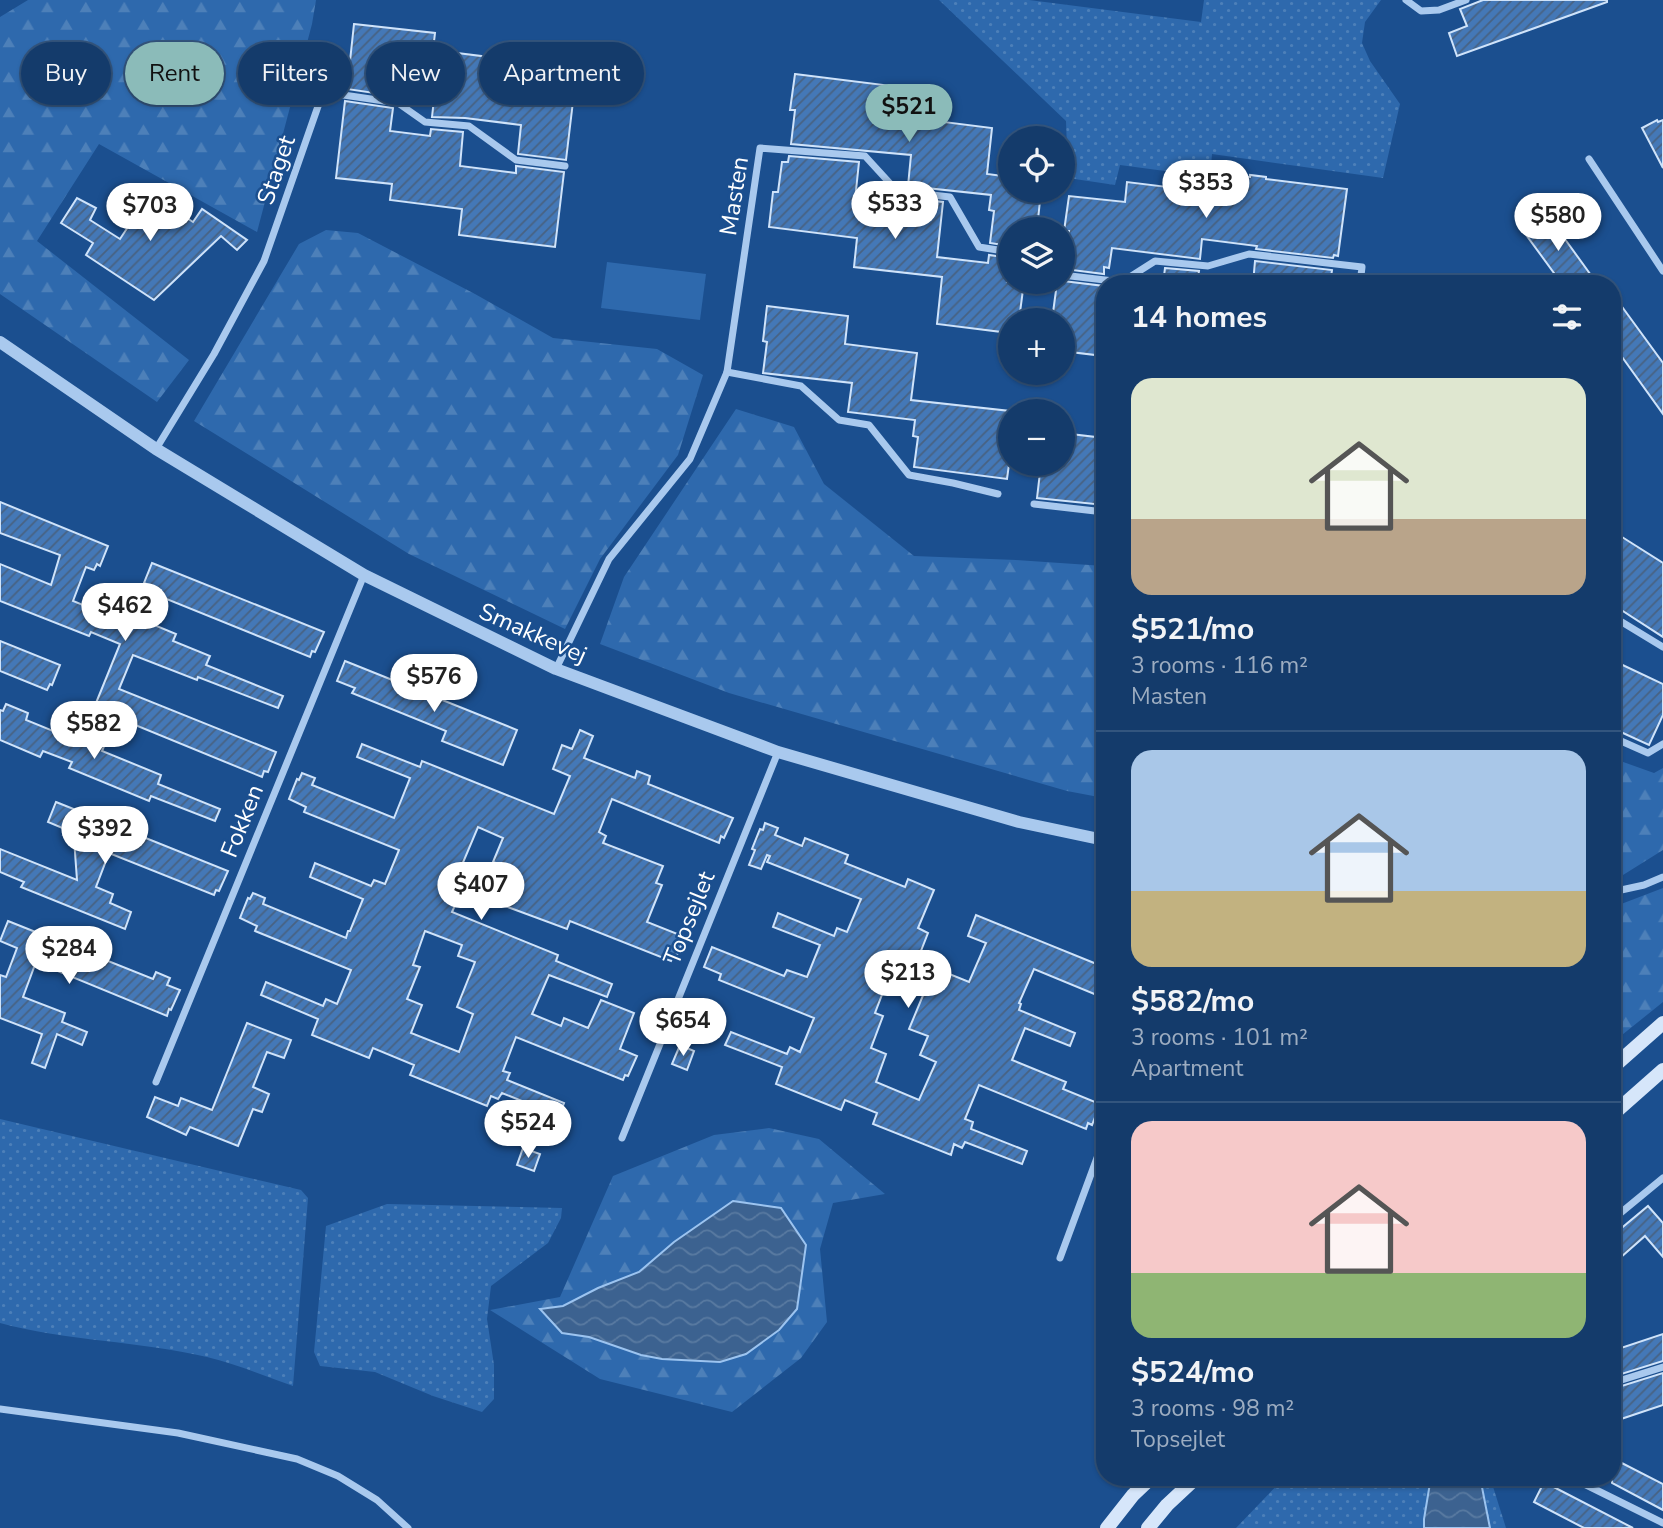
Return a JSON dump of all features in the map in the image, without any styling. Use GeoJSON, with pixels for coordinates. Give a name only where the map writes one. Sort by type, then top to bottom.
{"type":"FeatureCollection","features":[{"type":"Feature","properties":{"kind":"main road"},"geometry":{"type":"LineString","coordinates":[[1621,1060],[1663,1023]]}},
{"type":"Feature","properties":{"kind":"main road"},"geometry":{"type":"LineString","coordinates":[[1621,1107],[1663,1070]]}},
{"type":"Feature","properties":{"kind":"main road"},"geometry":{"type":"LineString","coordinates":[[1107,1528],[1142,1486]]}},
{"type":"Feature","properties":{"kind":"main road"},"geometry":{"type":"LineString","coordinates":[[1148,1528],[1187,1486]]}},
{"type":"Feature","properties":{"kind":"street"},"geometry":{"type":"LineString","coordinates":[[1406,0],[1422,11],[1439,10],[1466,0]]}},
{"type":"Feature","properties":{"kind":"street","name":"Staget"},"geometry":{"type":"LineString","coordinates":[[156,449],[214,354],[264,261],[323,92],[398,103],[425,122],[469,126],[516,160],[565,166]]}},
{"type":"Feature","properties":{"kind":"street","name":"Masten"},"geometry":{"type":"LineString","coordinates":[[556,669],[609,559],[690,459],[727,372],[760,148],[864,156],[898,191],[950,197],[979,247],[998,250]]}},
{"type":"Feature","properties":{"kind":"street"},"geometry":{"type":"LineString","coordinates":[[1589,159],[1663,271]]}},
{"type":"Feature","properties":{"kind":"street"},"geometry":{"type":"LineString","coordinates":[[1133,275],[1155,261],[1208,267],[1249,254],[1362,267],[1361,275]]}},
{"type":"Feature","properties":{"kind":"street"},"geometry":{"type":"LineString","coordinates":[[1075,277],[1096,279]]}},
{"type":"Feature","properties":{"kind":"street","name":"Smakkevej"},"geometry":{"type":"LineString","coordinates":[[0,342],[156,449],[364,575],[556,669],[778,752],[1020,822],[1096,838]]}},
{"type":"Feature","properties":{"kind":"street"},"geometry":{"type":"LineString","coordinates":[[727,372],[801,386],[838,420],[869,425],[909,475],[998,494]]}},
{"type":"Feature","properties":{"kind":"street"},"geometry":{"type":"LineString","coordinates":[[1034,504],[1096,511]]}},
{"type":"Feature","properties":{"kind":"street","name":"Fokken"},"geometry":{"type":"LineString","coordinates":[[156,1082],[364,575]]}},
{"type":"Feature","properties":{"kind":"street"},"geometry":{"type":"LineString","coordinates":[[1621,621],[1663,647]]}},
{"type":"Feature","properties":{"kind":"street"},"geometry":{"type":"LineString","coordinates":[[1621,741],[1648,753],[1663,744]]}},
{"type":"Feature","properties":{"kind":"street","name":"Topsejlet"},"geometry":{"type":"LineString","coordinates":[[622,1138],[778,752]]}},
{"type":"Feature","properties":{"kind":"street"},"geometry":{"type":"LineString","coordinates":[[1621,890],[1663,877]]}},
{"type":"Feature","properties":{"kind":"street"},"geometry":{"type":"LineString","coordinates":[[1060,1258],[1096,1161]]}},
{"type":"Feature","properties":{"kind":"street"},"geometry":{"type":"LineString","coordinates":[[1621,1213],[1663,1178]]}},
{"type":"Feature","properties":{"kind":"street"},"geometry":{"type":"LineString","coordinates":[[1621,1380],[1663,1367]]}},
{"type":"Feature","properties":{"kind":"street"},"geometry":{"type":"LineString","coordinates":[[0,1409],[178,1433],[297,1459],[338,1476],[377,1500],[408,1528]]}},
{"type":"Feature","properties":{"kind":"street"},"geometry":{"type":"LineString","coordinates":[[1588,1486],[1663,1523]]}},
{"type":"Feature","properties":{"kind":"green space"},"geometry":{"type":"Polygon","coordinates":[[[28,0],[316,0],[307,42],[238,42],[238,105],[291,105],[257,232],[99,144],[37,241],[189,360],[157,402],[0,294],[0,17],[28,0]]]}},
{"type":"Feature","properties":{"kind":"green space"},"geometry":{"type":"Polygon","coordinates":[[[939,0],[1029,0],[1201,22],[1204,0],[1381,0],[1365,22],[1362,43],[1370,61],[1400,104],[1383,178],[1212,154],[1210,177],[1120,165],[1115,185],[1075,179],[1075,126],[1066,126],[1066,121],[939,0]]]}},
{"type":"Feature","properties":{"kind":"green space"},"geometry":{"type":"Polygon","coordinates":[[[326,230],[358,233],[553,338],[657,349],[703,375],[678,455],[600,559],[565,629],[409,554],[194,421],[299,244],[326,230]]]}},
{"type":"Feature","properties":{"kind":"green space"},"geometry":{"type":"Polygon","coordinates":[[[607,262],[706,274],[700,320],[601,308],[607,262]]]}},
{"type":"Feature","properties":{"kind":"green space"},"geometry":{"type":"Polygon","coordinates":[[[736,409],[794,427],[824,484],[914,556],[1096,565],[1096,796],[1067,791],[729,693],[600,644],[624,577],[736,409]]]}},
{"type":"Feature","properties":{"kind":"green space"},"geometry":{"type":"Polygon","coordinates":[[[1621,761],[1654,773],[1663,768],[1663,850],[1623,875],[1621,761]]]}},
{"type":"Feature","properties":{"kind":"green space"},"geometry":{"type":"Polygon","coordinates":[[[1663,888],[1663,1002],[1621,1036],[1621,904],[1663,888]]]}},
{"type":"Feature","properties":{"kind":"green space"},"geometry":{"type":"Polygon","coordinates":[[[0,1119],[301,1190],[308,1198],[293,1386],[207,1357],[155,1347],[51,1334],[0,1323],[0,1119]]]}},
{"type":"Feature","properties":{"kind":"green space"},"geometry":{"type":"Polygon","coordinates":[[[769,1128],[819,1139],[885,1194],[833,1203],[820,1249],[827,1322],[801,1358],[732,1412],[600,1379],[490,1310],[560,1297],[613,1176],[714,1135],[769,1128]],[[674,1242],[639,1272],[598,1288],[563,1306],[541,1309],[562,1333],[589,1337],[641,1355],[662,1359],[674,1242]]]}},
{"type":"Feature","properties":{"kind":"green space"},"geometry":{"type":"Polygon","coordinates":[[[387,1204],[562,1208],[561,1218],[548,1243],[491,1286],[487,1319],[494,1365],[494,1399],[482,1412],[433,1396],[375,1372],[320,1366],[314,1352],[326,1226],[387,1204]]]}},
{"type":"Feature","properties":{"kind":"green space"},"geometry":{"type":"Polygon","coordinates":[[[1276,1486],[1430,1486],[1424,1528],[1236,1528],[1276,1486]]]}},
{"type":"Feature","properties":{"kind":"green space"},"geometry":{"type":"Polygon","coordinates":[[[1482,1486],[1493,1486],[1506,1528],[1490,1528],[1482,1486]]]}},
{"type":"Feature","properties":{"kind":"water"},"geometry":{"type":"Polygon","coordinates":[[[733,1201],[781,1208],[806,1245],[797,1309],[779,1330],[746,1354],[720,1362],[662,1359],[641,1355],[589,1337],[562,1333],[540,1309],[563,1306],[598,1288],[639,1272],[674,1242],[733,1201]]]}},
{"type":"Feature","properties":{"kind":"water"},"geometry":{"type":"Polygon","coordinates":[[[1430,1486],[1482,1486],[1490,1528],[1424,1528],[1430,1486]]]}},
{"type":"Feature","properties":{"kind":"building"},"geometry":{"type":"Polygon","coordinates":[[[1483,0],[1607,2],[1457,56],[1449,33],[1467,26],[1460,9],[1483,0]]]}},
{"type":"Feature","properties":{"kind":"building"},"geometry":{"type":"Polygon","coordinates":[[[354,24],[435,33],[434,42],[366,42],[366,92],[352,90],[354,24]]]}},
{"type":"Feature","properties":{"kind":"building"},"geometry":{"type":"Polygon","coordinates":[[[465,54],[479,56],[479,105],[573,105],[566,160],[518,154],[521,125],[432,117],[433,105],[465,105],[465,54]]]}},
{"type":"Feature","properties":{"kind":"building"},"geometry":{"type":"Polygon","coordinates":[[[795,74],[908,88],[904,117],[992,128],[987,174],[998,175],[998,203],[1040,203],[1038,217],[998,217],[998,244],[990,243],[994,211],[989,210],[991,195],[908,186],[911,155],[791,144],[795,110],[790,110],[795,74]]]}},
{"type":"Feature","properties":{"kind":"building"},"geometry":{"type":"Polygon","coordinates":[[[352,102],[393,108],[390,131],[430,136],[431,129],[463,132],[460,166],[516,173],[516,166],[564,172],[555,247],[459,235],[462,209],[390,200],[392,184],[336,178],[345,105],[352,105],[352,102]]]}},
{"type":"Feature","properties":{"kind":"building"},"geometry":{"type":"Polygon","coordinates":[[[1657,120],[1663,120],[1663,168],[1642,128],[1657,120]]]}},
{"type":"Feature","properties":{"kind":"building"},"geometry":{"type":"Polygon","coordinates":[[[789,156],[859,162],[855,200],[905,206],[906,198],[943,202],[937,257],[988,263],[989,255],[998,256],[998,294],[1022,294],[1021,308],[998,308],[998,332],[937,324],[942,277],[854,267],[857,238],[769,227],[773,192],[778,192],[782,162],[788,162],[789,156]]]}},
{"type":"Feature","properties":{"kind":"building"},"geometry":{"type":"Polygon","coordinates":[[[1218,174],[1250,175],[1347,189],[1338,256],[1334,255],[1333,258],[1256,249],[1257,246],[1202,239],[1200,259],[1112,248],[1109,268],[1104,267],[1104,274],[1075,270],[1075,217],[1066,217],[1068,203],[1075,203],[1075,197],[1125,202],[1127,182],[1216,193],[1218,174]]]}},
{"type":"Feature","properties":{"kind":"building"},"geometry":{"type":"Polygon","coordinates":[[[150,194],[193,222],[202,209],[247,240],[237,250],[221,236],[154,300],[86,255],[93,243],[61,223],[77,198],[96,208],[90,220],[120,239],[150,194]]]}},
{"type":"Feature","properties":{"kind":"building"},"geometry":{"type":"Polygon","coordinates":[[[1549,217],[1591,275],[1555,275],[1524,232],[1538,222],[1540,224],[1549,217]]]}},
{"type":"Feature","properties":{"kind":"building"},"geometry":{"type":"Polygon","coordinates":[[[1255,261],[1332,270],[1331,275],[1254,275],[1255,261]]]}},
{"type":"Feature","properties":{"kind":"building"},"geometry":{"type":"Polygon","coordinates":[[[1165,268],[1199,271],[1198,275],[1164,275],[1165,268]]]}},
{"type":"Feature","properties":{"kind":"building"},"geometry":{"type":"Polygon","coordinates":[[[1075,282],[1096,285],[1096,355],[1075,353],[1075,308],[1054,308],[1056,294],[1075,294],[1075,282]]]}},
{"type":"Feature","properties":{"kind":"building"},"geometry":{"type":"Polygon","coordinates":[[[1621,305],[1663,363],[1663,414],[1621,356],[1621,305]]]}},
{"type":"Feature","properties":{"kind":"building"},"geometry":{"type":"Polygon","coordinates":[[[767,306],[848,316],[845,344],[917,353],[911,400],[998,410],[998,476],[1007,476],[1007,479],[914,467],[918,437],[913,436],[915,420],[848,412],[852,383],[763,373],[767,342],[763,341],[767,306]]]}},
{"type":"Feature","properties":{"kind":"building"},"geometry":{"type":"Polygon","coordinates":[[[1075,435],[1096,437],[1096,504],[1037,498],[1040,476],[1075,476],[1075,435]]]}},
{"type":"Feature","properties":{"kind":"building"},"geometry":{"type":"Polygon","coordinates":[[[0,502],[108,546],[100,566],[97,564],[94,570],[86,567],[73,601],[137,627],[140,619],[176,634],[173,641],[210,656],[206,665],[283,696],[278,708],[133,655],[119,689],[276,752],[268,772],[264,771],[262,777],[101,711],[104,706],[96,703],[120,644],[91,632],[89,636],[0,601],[0,564],[51,585],[60,555],[0,533],[0,502]]]}},
{"type":"Feature","properties":{"kind":"building"},"geometry":{"type":"Polygon","coordinates":[[[1621,538],[1663,563],[1663,637],[1621,610],[1621,538]]]}},
{"type":"Feature","properties":{"kind":"building"},"geometry":{"type":"Polygon","coordinates":[[[152,563],[324,632],[315,652],[312,651],[310,657],[159,596],[161,590],[144,583],[152,563]]]}},
{"type":"Feature","properties":{"kind":"building"},"geometry":{"type":"Polygon","coordinates":[[[0,641],[60,665],[52,685],[50,684],[47,690],[0,671],[0,641]]]}},
{"type":"Feature","properties":{"kind":"building"},"geometry":{"type":"Polygon","coordinates":[[[345,661],[517,730],[503,765],[442,741],[446,731],[352,693],[355,688],[337,681],[345,661]]]}},
{"type":"Feature","properties":{"kind":"building"},"geometry":{"type":"Polygon","coordinates":[[[1621,664],[1663,684],[1663,715],[1649,745],[1621,732],[1621,664]]]}},
{"type":"Feature","properties":{"kind":"building"},"geometry":{"type":"Polygon","coordinates":[[[6,704],[28,713],[26,720],[75,740],[77,733],[105,744],[102,751],[161,775],[158,784],[220,809],[215,821],[151,796],[149,801],[69,768],[72,762],[43,751],[40,757],[0,740],[0,710],[3,711],[6,704]]]}},
{"type":"Feature","properties":{"kind":"building"},"geometry":{"type":"Polygon","coordinates":[[[580,730],[593,736],[584,758],[635,778],[637,771],[650,776],[648,784],[733,818],[719,843],[612,799],[599,832],[606,836],[603,843],[663,866],[656,883],[662,885],[647,922],[685,937],[676,957],[673,956],[671,961],[570,921],[567,929],[505,906],[511,890],[505,888],[512,869],[493,862],[503,838],[478,827],[456,879],[465,883],[452,912],[558,955],[556,961],[612,984],[607,997],[549,975],[532,1014],[561,1026],[564,1018],[588,1028],[601,1000],[634,1013],[620,1049],[637,1056],[628,1076],[625,1075],[623,1080],[516,1037],[503,1071],[510,1073],[507,1080],[564,1103],[559,1116],[502,1093],[498,1099],[491,1096],[487,1106],[410,1075],[414,1065],[373,1048],[369,1058],[312,1035],[318,1019],[261,995],[266,982],[323,1006],[326,999],[337,1004],[351,970],[255,931],[257,926],[240,918],[248,898],[250,899],[253,893],[265,898],[263,904],[346,938],[363,899],[310,877],[315,863],[371,886],[374,880],[385,884],[399,850],[304,812],[306,807],[289,799],[302,773],[315,778],[312,785],[394,818],[410,778],[357,757],[362,744],[420,767],[422,761],[554,814],[570,776],[553,769],[562,745],[572,749],[580,730]],[[425,931],[413,965],[420,967],[407,999],[422,1005],[411,1033],[459,1052],[473,1014],[457,1007],[475,962],[458,956],[462,945],[425,931]]]}},
{"type":"Feature","properties":{"kind":"building"},"geometry":{"type":"Polygon","coordinates":[[[56,802],[228,871],[219,891],[216,890],[214,895],[109,853],[96,887],[113,894],[110,903],[131,912],[125,929],[21,887],[24,882],[0,872],[0,849],[77,880],[74,839],[63,835],[65,829],[48,822],[56,802]]]}},
{"type":"Feature","properties":{"kind":"building"},"geometry":{"type":"Polygon","coordinates":[[[765,823],[778,828],[775,835],[802,846],[805,838],[848,855],[845,863],[905,887],[908,879],[934,890],[918,928],[928,933],[917,961],[969,982],[986,943],[968,936],[976,915],[1096,964],[1096,995],[1034,969],[1019,1003],[1019,1010],[1075,1033],[1070,1046],[1025,1028],[1012,1060],[1066,1082],[1063,1089],[1096,1102],[1096,1114],[1092,1125],[1088,1123],[1086,1129],[979,1085],[965,1119],[973,1122],[971,1129],[1027,1151],[1022,1164],[965,1142],[962,1148],[954,1144],[951,1155],[873,1124],[877,1113],[845,1100],[841,1110],[776,1084],[782,1067],[725,1045],[731,1032],[787,1054],[790,1047],[800,1052],[814,1018],[719,980],[721,974],[704,967],[712,947],[784,976],[787,970],[807,977],[820,945],[773,927],[778,913],[834,936],[837,928],[847,932],[861,899],[767,862],[770,856],[767,855],[761,869],[749,865],[760,829],[763,830],[765,823]],[[888,979],[875,1013],[883,1016],[871,1048],[886,1054],[876,1082],[919,1100],[936,1062],[920,1055],[928,1036],[909,1029],[924,993],[888,979]]]}},
{"type":"Feature","properties":{"kind":"building"},"geometry":{"type":"Polygon","coordinates":[[[8,921],[153,979],[156,972],[170,978],[167,985],[180,990],[171,1010],[169,1009],[167,1016],[36,962],[23,997],[65,1013],[62,1022],[87,1032],[82,1045],[57,1034],[45,1068],[32,1063],[42,1034],[0,1018],[0,975],[6,977],[17,948],[0,941],[8,921]]]}},
{"type":"Feature","properties":{"kind":"building"},"geometry":{"type":"Polygon","coordinates":[[[247,1023],[291,1040],[284,1058],[267,1052],[253,1087],[269,1094],[262,1112],[253,1109],[238,1146],[190,1127],[186,1135],[147,1117],[155,1097],[178,1106],[181,1098],[212,1110],[247,1023]]]}},
{"type":"Feature","properties":{"kind":"building"},"geometry":{"type":"Polygon","coordinates":[[[680,1045],[694,1051],[687,1070],[672,1064],[680,1045]]]}},
{"type":"Feature","properties":{"kind":"building"},"geometry":{"type":"Polygon","coordinates":[[[523,1148],[540,1154],[534,1171],[517,1165],[523,1148]]]}},
{"type":"Feature","properties":{"kind":"building"},"geometry":{"type":"Polygon","coordinates":[[[1648,1206],[1663,1223],[1663,1257],[1645,1236],[1621,1257],[1621,1228],[1648,1206]]]}},
{"type":"Feature","properties":{"kind":"building"},"geometry":{"type":"Polygon","coordinates":[[[1663,1334],[1663,1361],[1621,1374],[1621,1348],[1663,1334]]]}},
{"type":"Feature","properties":{"kind":"building"},"geometry":{"type":"Polygon","coordinates":[[[1663,1373],[1663,1405],[1621,1419],[1621,1386],[1663,1373]]]}},
{"type":"Feature","properties":{"kind":"building"},"geometry":{"type":"Polygon","coordinates":[[[1621,1463],[1663,1484],[1663,1510],[1618,1486],[1621,1486],[1621,1463]]]}},
{"type":"Feature","properties":{"kind":"building"},"geometry":{"type":"Polygon","coordinates":[[[1542,1486],[1552,1486],[1633,1528],[1584,1528],[1534,1502],[1542,1486]]]}}]}
